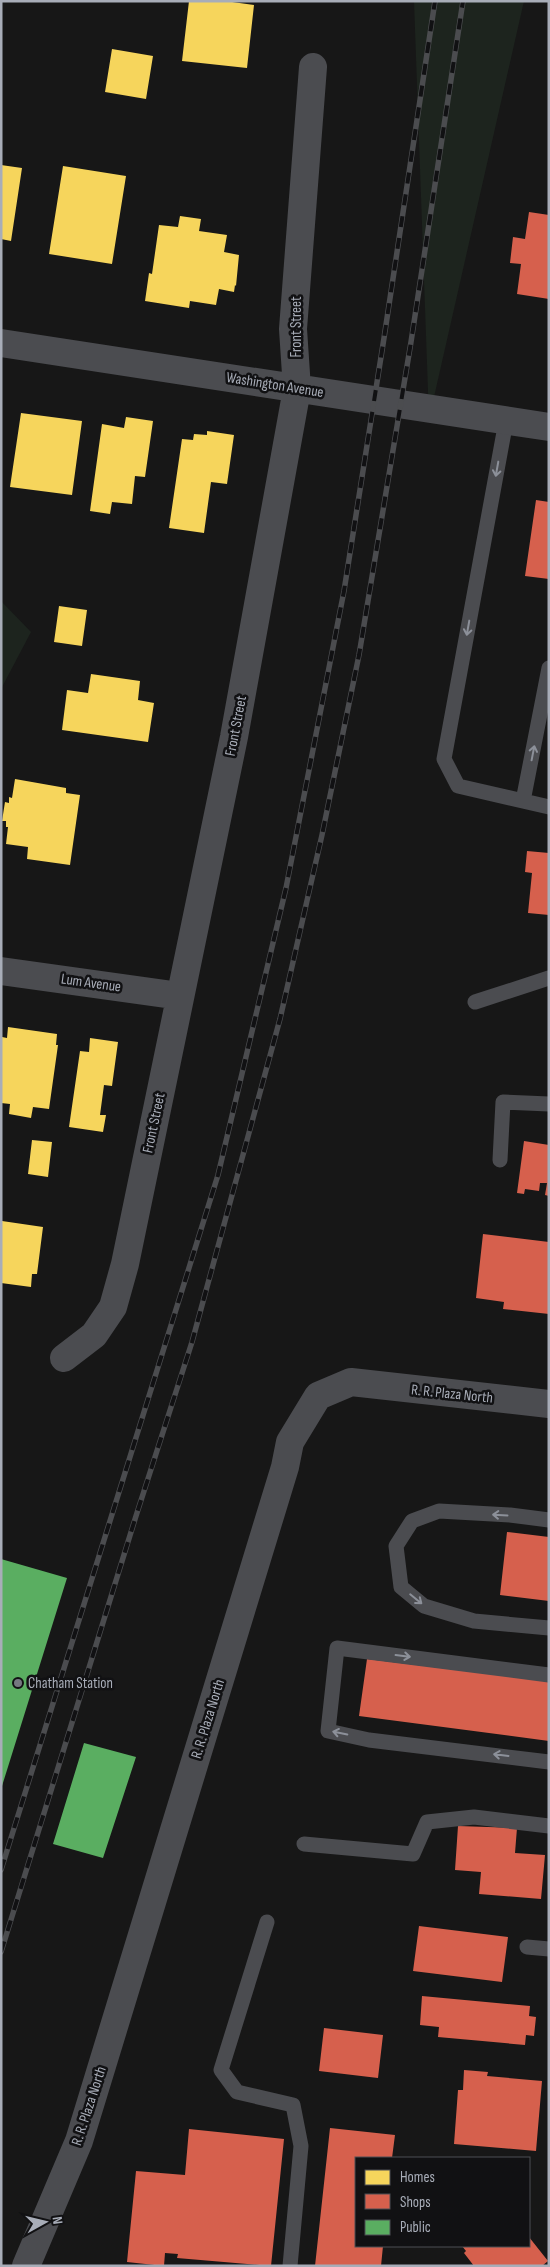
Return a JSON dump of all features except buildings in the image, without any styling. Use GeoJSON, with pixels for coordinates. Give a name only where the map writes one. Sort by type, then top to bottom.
{"type":"FeatureCollection","features":[{"type":"Feature","properties":{"kind":"street","name":"Front Street"},"geometry":{"type":"LineString","coordinates":[[64,1358],[94,1335],[113,1307],[125,1264],[234,737],[297,389],[293,329],[313,68]]}},
{"type":"Feature","properties":{"kind":"street","name":"Washington Avenue"},"geometry":{"type":"LineString","coordinates":[[1,343],[549,427]]}},
{"type":"Feature","properties":{"kind":"street","name":"Lum Avenue"},"geometry":{"type":"LineString","coordinates":[[1,971],[180,996]]}},
{"type":"Feature","properties":{"kind":"street","name":"R. R. Plaza North"},"geometry":{"type":"LineString","coordinates":[[26,2266],[79,2141],[285,1467],[290,1442],[318,1396],[352,1382],[549,1404]]}},
{"type":"Feature","properties":{"kind":"lane"},"geometry":{"type":"LineString","coordinates":[[506,421],[444,759],[458,786],[549,807]]}},
{"type":"Feature","properties":{"kind":"lane"},"geometry":{"type":"LineString","coordinates":[[524,801],[549,668]]}},
{"type":"Feature","properties":{"kind":"lane"},"geometry":{"type":"LineString","coordinates":[[475,1002],[549,978]]}},
{"type":"Feature","properties":{"kind":"lane"},"geometry":{"type":"LineString","coordinates":[[500,1160],[503,1102],[549,1104]]}},
{"type":"Feature","properties":{"kind":"lane"},"geometry":{"type":"LineString","coordinates":[[549,1520],[510,1515],[439,1512],[412,1521],[396,1546],[401,1587],[424,1606],[474,1621],[549,1628]]}},
{"type":"Feature","properties":{"kind":"lane"},"geometry":{"type":"LineString","coordinates":[[549,1675],[337,1648],[328,1731],[369,1740],[549,1762]]}},
{"type":"Feature","properties":{"kind":"lane"},"geometry":{"type":"LineString","coordinates":[[304,1844],[413,1854],[427,1822],[474,1817],[549,1826]]}},
{"type":"Feature","properties":{"kind":"lane"},"geometry":{"type":"LineString","coordinates":[[267,1922],[221,2070],[237,2092],[293,2105],[301,2146],[290,2266]]}},
{"type":"Feature","properties":{"kind":"lane"},"geometry":{"type":"LineString","coordinates":[[527,1947],[549,1949]]}},
{"type":"Feature","properties":{"kind":"shaded area"},"geometry":{"type":"Polygon","coordinates":[[[414,1],[524,1],[429,419],[414,1]]]}},
{"type":"Feature","properties":{"kind":"shaded area"},"geometry":{"type":"Polygon","coordinates":[[[1,601],[31,632],[1,689],[1,601]]]}},
{"type":"Feature","properties":{"kind":"railway"},"geometry":{"type":"LineString","coordinates":[[1,1870],[218,1175],[286,888],[344,591],[435,1]]}},
{"type":"Feature","properties":{"kind":"railway"},"geometry":{"type":"LineString","coordinates":[[1,1952],[192,1342],[280,1019],[322,835],[359,655],[411,342],[463,1]]}},
{"type":"Feature","properties":{"kind":"place","name":"Chatham Station"},"geometry":{"type":"Point","coordinates":[18,1683]}}]}
